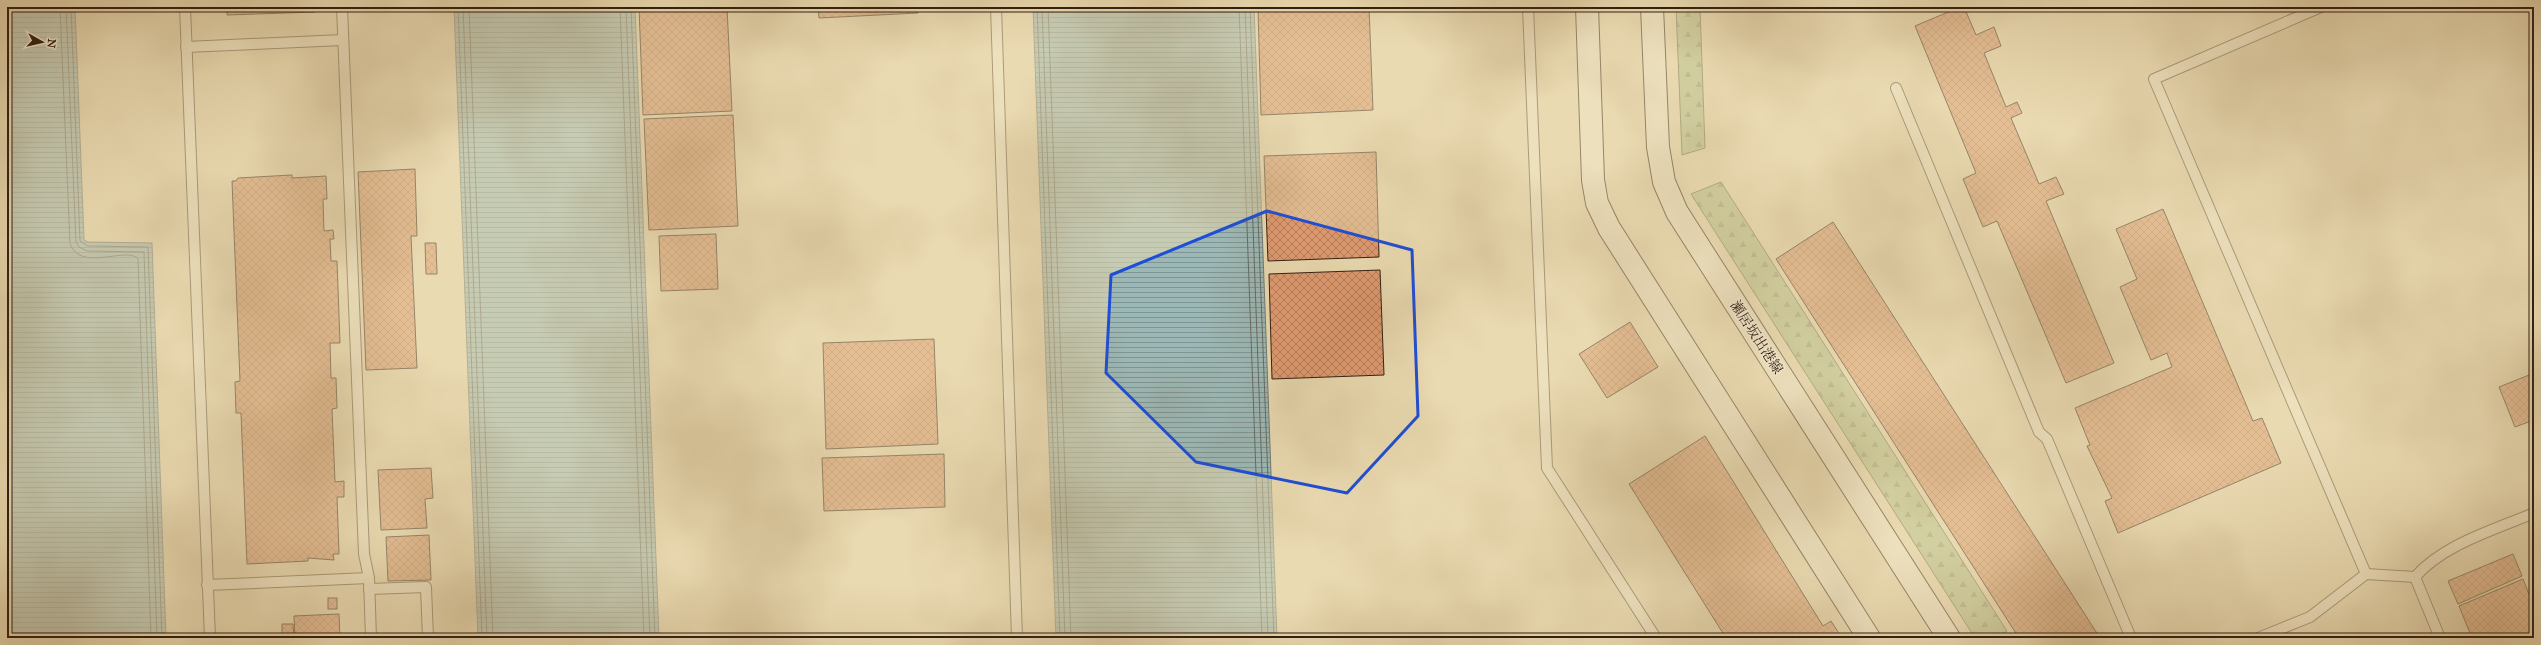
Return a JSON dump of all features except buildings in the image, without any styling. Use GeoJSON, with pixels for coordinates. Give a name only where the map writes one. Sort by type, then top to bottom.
{"type":"FeatureCollection","features":[{"type":"Feature","properties":{"kind":"main road"},"geometry":{"type":"LineString","coordinates":[[1587,7],[1593,180],[1597,203],[1609,228],[1869,638]]}},
{"type":"Feature","properties":{"kind":"main road","name":"瀬居坂出港線"},"geometry":{"type":"LineString","coordinates":[[1652,7],[1658,147],[1664,182],[1677,212],[1949,638]]}},
{"type":"Feature","properties":{"kind":"lane"},"geometry":{"type":"LineString","coordinates":[[185,7],[210,638]]}},
{"type":"Feature","properties":{"kind":"lane"},"geometry":{"type":"LineString","coordinates":[[342,7],[364,554],[369,578],[371,638]]}},
{"type":"Feature","properties":{"kind":"lane"},"geometry":{"type":"LineString","coordinates":[[996,7],[1017,638]]}},
{"type":"Feature","properties":{"kind":"lane"},"geometry":{"type":"LineString","coordinates":[[1528,7],[1546,468],[1656,638]]}},
{"type":"Feature","properties":{"kind":"lane"},"geometry":{"type":"LineString","coordinates":[[2321,7],[2154,79],[2366,574]]}},
{"type":"Feature","properties":{"kind":"lane"},"geometry":{"type":"LineString","coordinates":[[186,47],[343,40]]}},
{"type":"Feature","properties":{"kind":"lane"},"geometry":{"type":"LineString","coordinates":[[1896,88],[2039,432],[2047,439],[2131,638]]}},
{"type":"Feature","properties":{"kind":"lane"},"geometry":{"type":"LineString","coordinates":[[2415,577],[2424,567],[2446,551],[2534,513]]}},
{"type":"Feature","properties":{"kind":"lane"},"geometry":{"type":"LineString","coordinates":[[2258,638],[2310,617],[2366,574],[2415,577]]}},
{"type":"Feature","properties":{"kind":"lane"},"geometry":{"type":"LineString","coordinates":[[2415,577],[2440,638]]}},
{"type":"Feature","properties":{"kind":"lane"},"geometry":{"type":"LineString","coordinates":[[208,585],[369,578]]}},
{"type":"Feature","properties":{"kind":"lane"},"geometry":{"type":"LineString","coordinates":[[369,589],[426,587],[428,638]]}},
{"type":"Feature","properties":{"kind":"highlighted area"},"geometry":{"type":"Polygon","coordinates":[[[1267,211],[1412,250],[1418,416],[1347,493],[1196,462],[1106,373],[1111,275],[1267,211]]]}},
{"type":"Feature","properties":{"kind":"green space"},"geometry":{"type":"Polygon","coordinates":[[[1676,7],[1700,7],[1705,148],[1682,155],[1676,7]]]}},
{"type":"Feature","properties":{"kind":"green space"},"geometry":{"type":"Polygon","coordinates":[[[1721,182],[2007,631],[1994,638],[1975,638],[1691,194],[1721,182]]]}},
{"type":"Feature","properties":{"kind":"water"},"geometry":{"type":"Polygon","coordinates":[[[7,7],[75,7],[84,240],[88,242],[152,243],[166,638],[7,638],[7,7]]]}},
{"type":"Feature","properties":{"kind":"water"},"geometry":{"type":"Polygon","coordinates":[[[454,7],[635,7],[659,638],[478,638],[454,7]]]}},
{"type":"Feature","properties":{"kind":"water"},"geometry":{"type":"Polygon","coordinates":[[[1033,7],[1254,7],[1277,638],[1056,638],[1033,7]]]}}]}
